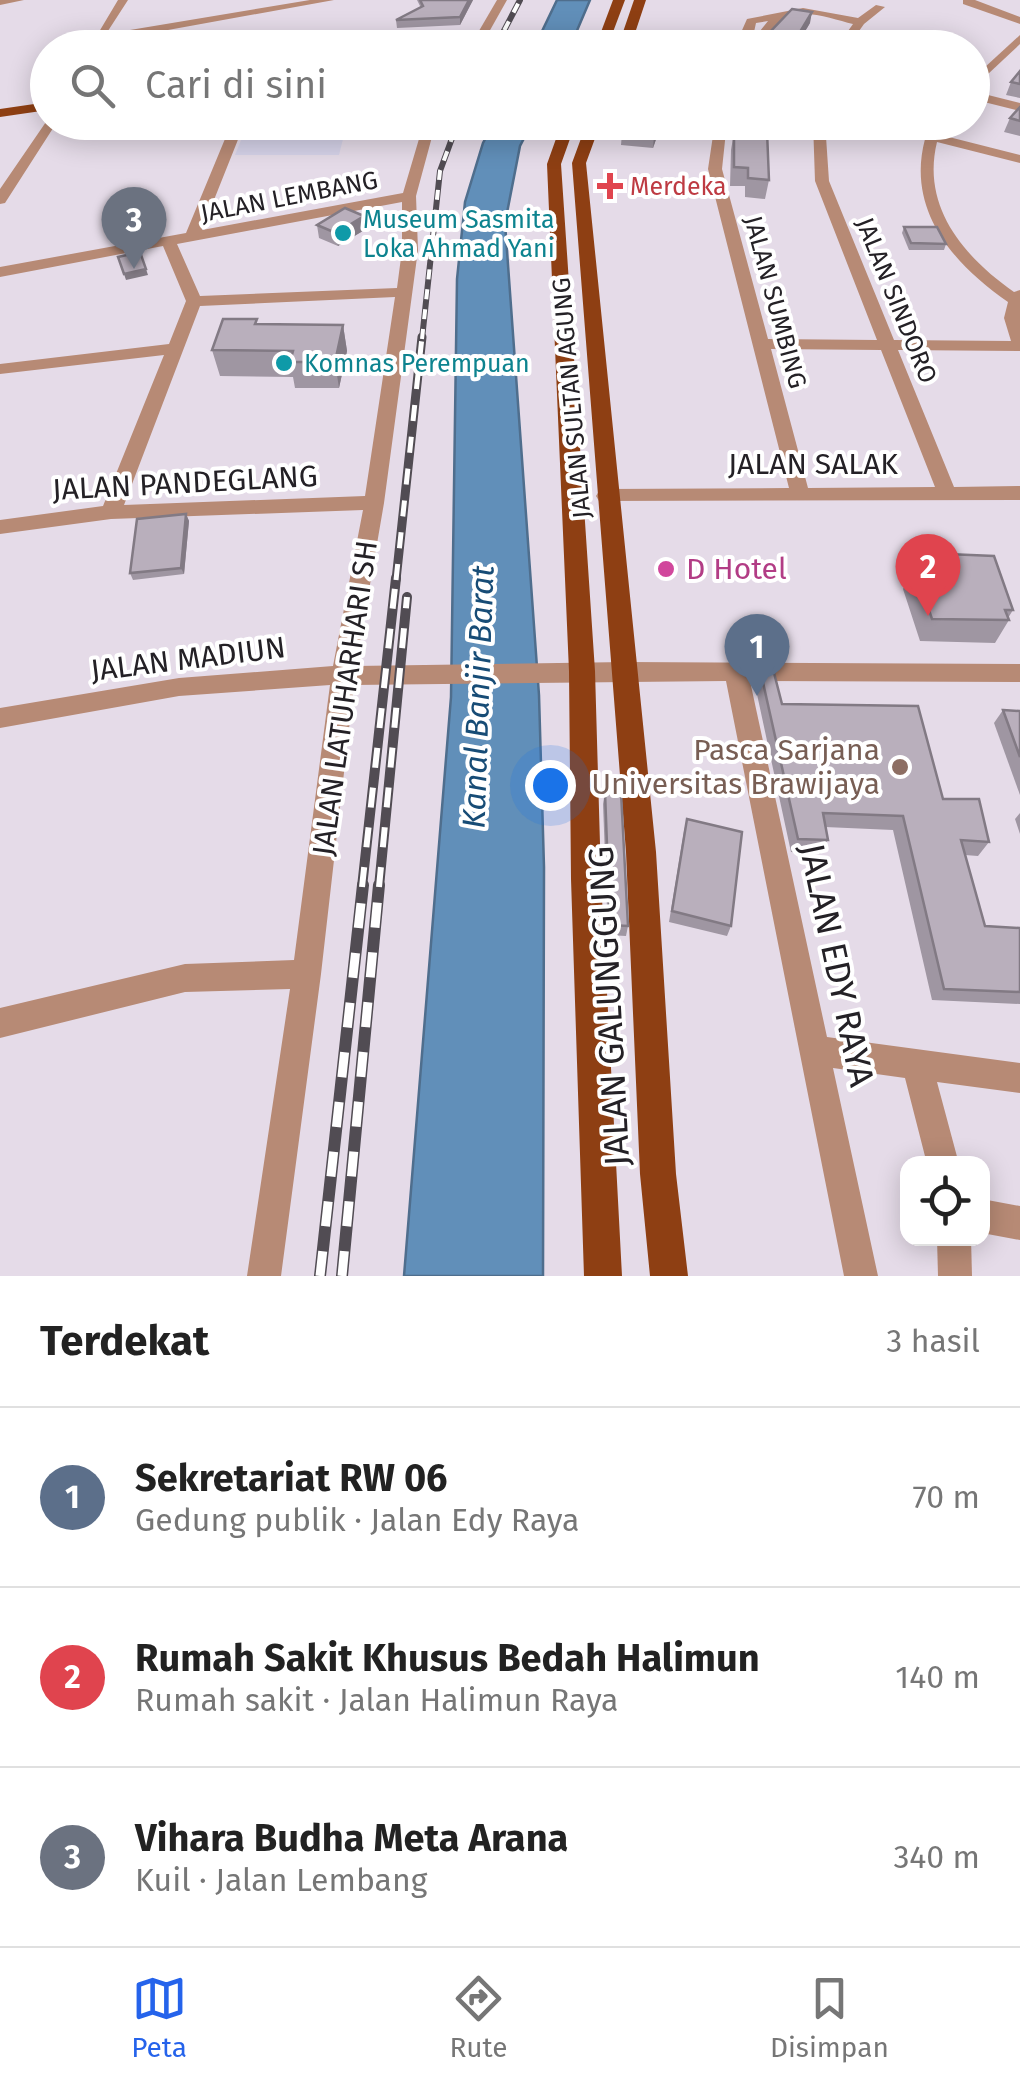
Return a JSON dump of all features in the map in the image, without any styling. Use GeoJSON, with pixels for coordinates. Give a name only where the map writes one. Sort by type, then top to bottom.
{"type":"FeatureCollection","features":[{"type":"Feature","properties":{"kind":"main road"},"geometry":{"type":"LineString","coordinates":[[608,30],[619,0]]}},
{"type":"Feature","properties":{"kind":"main road"},"geometry":{"type":"LineString","coordinates":[[629,30],[640,0]]}},
{"type":"Feature","properties":{"kind":"main road"},"geometry":{"type":"LineString","coordinates":[[0,113],[30,109]]}},
{"type":"Feature","properties":{"kind":"main road","name":"JALAN SULTAN AGUNG"},"geometry":{"type":"LineString","coordinates":[[563,140],[554,164],[560,332],[571,463],[575,671]]}},
{"type":"Feature","properties":{"kind":"main road","name":"JALAN SULTAN AGUNG"},"geometry":{"type":"LineString","coordinates":[[588,140],[579,164],[603,464],[626,671]]}},
{"type":"Feature","properties":{"kind":"main road"},"geometry":{"type":"LineString","coordinates":[[571,463],[603,464]]}},
{"type":"Feature","properties":{"kind":"main road","name":"JALAN GALUNGGUNG"},"geometry":{"type":"LineString","coordinates":[[575,671],[603,1276]]}},
{"type":"Feature","properties":{"kind":"main road","name":"JALAN GALUNGGUNG"},"geometry":{"type":"LineString","coordinates":[[626,671],[668,1276]]}},
{"type":"Feature","properties":{"kind":"street"},"geometry":{"type":"LineString","coordinates":[[0,1],[18,0]]}},
{"type":"Feature","properties":{"kind":"street"},"geometry":{"type":"LineString","coordinates":[[104,30],[123,0]]}},
{"type":"Feature","properties":{"kind":"street"},"geometry":{"type":"LineString","coordinates":[[169,30],[329,0]]}},
{"type":"Feature","properties":{"kind":"street"},"geometry":{"type":"LineString","coordinates":[[484,30],[502,0]]}},
{"type":"Feature","properties":{"kind":"street"},"geometry":{"type":"LineString","coordinates":[[970,0],[967,2],[1020,21]]}},
{"type":"Feature","properties":{"kind":"street"},"geometry":{"type":"LineString","coordinates":[[854,30],[880,7]]}},
{"type":"Feature","properties":{"kind":"street"},"geometry":{"type":"LineString","coordinates":[[767,30],[774,20],[796,9],[860,22]]}},
{"type":"Feature","properties":{"kind":"street"},"geometry":{"type":"LineString","coordinates":[[748,30],[751,21],[784,14]]}},
{"type":"Feature","properties":{"kind":"street"},"geometry":{"type":"LineString","coordinates":[[990,68],[1020,38]]}},
{"type":"Feature","properties":{"kind":"street"},"geometry":{"type":"LineString","coordinates":[[1000,58],[1020,62]]}},
{"type":"Feature","properties":{"kind":"street"},"geometry":{"type":"LineString","coordinates":[[990,100],[1020,107]]}},
{"type":"Feature","properties":{"kind":"street"},"geometry":{"type":"LineString","coordinates":[[0,200],[39,140]]}},
{"type":"Feature","properties":{"kind":"street"},"geometry":{"type":"LineString","coordinates":[[192,237],[232,140]]}},
{"type":"Feature","properties":{"kind":"street","name":"JALAN LATUHARHARI SH"},"geometry":{"type":"LineString","coordinates":[[264,1276],[307,974],[343,676],[374,503],[410,250],[409,196],[425,140]]}},
{"type":"Feature","properties":{"kind":"street","name":"JALAN SUMBING"},"geometry":{"type":"LineString","coordinates":[[719,140],[715,170],[800,494]]}},
{"type":"Feature","properties":{"kind":"street","name":"JALAN SINDORO"},"geometry":{"type":"LineString","coordinates":[[821,140],[822,181],[947,493]]}},
{"type":"Feature","properties":{"kind":"street"},"geometry":{"type":"LineString","coordinates":[[762,344],[1020,343],[1012,321],[1018,298],[968,264],[938,218],[925,178],[934,140]]}},
{"type":"Feature","properties":{"kind":"street"},"geometry":{"type":"LineString","coordinates":[[968,140],[1020,158]]}},
{"type":"Feature","properties":{"kind":"street","name":"JALAN LEMBANG"},"geometry":{"type":"LineString","coordinates":[[0,272],[409,196]]}},
{"type":"Feature","properties":{"kind":"street"},"geometry":{"type":"LineString","coordinates":[[110,512],[194,301],[168,242]]}},
{"type":"Feature","properties":{"kind":"street"},"geometry":{"type":"LineString","coordinates":[[194,301],[404,292]]}},
{"type":"Feature","properties":{"kind":"street"},"geometry":{"type":"LineString","coordinates":[[0,369],[177,348]]}},
{"type":"Feature","properties":{"kind":"street","name":"JALAN SALAK"},"geometry":{"type":"LineString","coordinates":[[606,496],[1020,493]]}},
{"type":"Feature","properties":{"kind":"street","name":"JALAN PANDEGLANG"},"geometry":{"type":"LineString","coordinates":[[0,526],[110,512],[374,503]]}},
{"type":"Feature","properties":{"kind":"street","name":"JALAN MADIUN"},"geometry":{"type":"LineString","coordinates":[[0,718],[179,687],[343,676],[575,671],[1020,673]]}},
{"type":"Feature","properties":{"kind":"street","name":"JALAN EDY RAYA"},"geometry":{"type":"LineString","coordinates":[[736,671],[861,1276]]}},
{"type":"Feature","properties":{"kind":"street"},"geometry":{"type":"LineString","coordinates":[[0,1023],[185,978],[307,974]]}},
{"type":"Feature","properties":{"kind":"street"},"geometry":{"type":"LineString","coordinates":[[814,1050],[1020,1078]]}},
{"type":"Feature","properties":{"kind":"street"},"geometry":{"type":"LineString","coordinates":[[916,1066],[941,1156]]}},
{"type":"Feature","properties":{"kind":"street"},"geometry":{"type":"LineString","coordinates":[[990,1217],[1020,1222]]}},
{"type":"Feature","properties":{"kind":"street"},"geometry":{"type":"LineString","coordinates":[[954,1246],[955,1276]]}},
{"type":"Feature","properties":{"kind":"shaded area"},"geometry":{"type":"Polygon","coordinates":[[[241,140],[343,140],[339,155],[235,155],[241,140]]]}},
{"type":"Feature","properties":{"kind":"water"},"geometry":{"type":"Polygon","coordinates":[[[557,0],[590,0],[577,30],[543,30],[557,0]]]}},
{"type":"Feature","properties":{"kind":"water","name":"Kanal Banjir Barat"},"geometry":{"type":"Polygon","coordinates":[[[523,140],[505,223],[539,695],[544,867],[543,1276],[404,1276],[451,697],[457,279],[465,202],[483,143],[523,140]]]}},
{"type":"Feature","properties":{"kind":"building"},"geometry":{"type":"Polygon","coordinates":[[[420,0],[469,0],[460,17],[396,20],[423,6],[420,0]]]}},
{"type":"Feature","properties":{"kind":"building"},"geometry":{"type":"Polygon","coordinates":[[[792,9],[812,12],[801,30],[772,30],[792,9]]]}},
{"type":"Feature","properties":{"kind":"building"},"geometry":{"type":"Polygon","coordinates":[[[1020,107],[1020,121],[1010,118],[1020,107]]]}},
{"type":"Feature","properties":{"kind":"building"},"geometry":{"type":"Polygon","coordinates":[[[734,140],[767,140],[769,180],[748,178],[748,168],[734,167],[734,140]]]}},
{"type":"Feature","properties":{"kind":"building"},"geometry":{"type":"Polygon","coordinates":[[[345,208],[364,216],[336,233],[317,225],[345,208]]]}},
{"type":"Feature","properties":{"kind":"building"},"geometry":{"type":"Polygon","coordinates":[[[904,227],[937,227],[946,244],[911,243],[904,227]]]}},
{"type":"Feature","properties":{"kind":"building"},"geometry":{"type":"Polygon","coordinates":[[[140,252],[146,269],[124,274],[118,257],[140,252]]]}},
{"type":"Feature","properties":{"kind":"building"},"geometry":{"type":"Polygon","coordinates":[[[223,319],[257,319],[255,324],[343,325],[335,362],[290,362],[293,351],[212,350],[223,319]]]}},
{"type":"Feature","properties":{"kind":"building"},"geometry":{"type":"Polygon","coordinates":[[[186,514],[181,568],[130,573],[137,519],[186,514]]]}},
{"type":"Feature","properties":{"kind":"building"},"geometry":{"type":"Polygon","coordinates":[[[947,554],[994,556],[1013,610],[1005,610],[1009,620],[932,619],[914,566],[950,566],[947,554]]]}},
{"type":"Feature","properties":{"kind":"building"},"geometry":{"type":"Polygon","coordinates":[[[760,669],[773,669],[782,704],[918,706],[943,799],[979,799],[989,842],[961,840],[985,926],[1020,928],[1020,992],[944,989],[903,816],[823,813],[828,840],[798,839],[760,669]]]}},
{"type":"Feature","properties":{"kind":"building"},"geometry":{"type":"Polygon","coordinates":[[[1003,710],[1020,711],[1020,757],[1003,710]]]}},
{"type":"Feature","properties":{"kind":"building"},"geometry":{"type":"Polygon","coordinates":[[[605,792],[621,793],[628,926],[610,925],[605,792]]]}},
{"type":"Feature","properties":{"kind":"building"},"geometry":{"type":"Polygon","coordinates":[[[687,819],[742,832],[731,926],[672,911],[687,819]]]}},
{"type":"Feature","properties":{"kind":"railway"},"geometry":{"type":"LineString","coordinates":[[504,30],[520,0]]}},
{"type":"Feature","properties":{"kind":"railway"},"geometry":{"type":"LineString","coordinates":[[422,339],[440,171],[451,140]]}},
{"type":"Feature","properties":{"kind":"railway"},"geometry":{"type":"LineString","coordinates":[[396,580],[422,337]]}},
{"type":"Feature","properties":{"kind":"railway"},"geometry":{"type":"LineString","coordinates":[[362,887],[396,578]]}},
{"type":"Feature","properties":{"kind":"railway"},"geometry":{"type":"LineString","coordinates":[[379,887],[407,597]]}},
{"type":"Feature","properties":{"kind":"railway"},"geometry":{"type":"LineString","coordinates":[[320,1276],[363,885]]}},
{"type":"Feature","properties":{"kind":"railway"},"geometry":{"type":"LineString","coordinates":[[342,1276],[379,885]]}},
{"type":"Feature","properties":{"kind":"place","name":"Merdeka"},"geometry":{"type":"Point","coordinates":[610,186]}},
{"type":"Feature","properties":{"kind":"place","name":"Museum Sasmita Loka Ahmad Yani"},"geometry":{"type":"Point","coordinates":[343,233]}},
{"type":"Feature","properties":{"kind":"place","name":"Vihara Budha Meta Arana"},"geometry":{"type":"Point","coordinates":[134,269]}},
{"type":"Feature","properties":{"kind":"place","name":"Komnas Perempuan"},"geometry":{"type":"Point","coordinates":[284,363]}},
{"type":"Feature","properties":{"kind":"place","name":"D Hotel"},"geometry":{"type":"Point","coordinates":[666,569]}},
{"type":"Feature","properties":{"kind":"place","name":"Rumah Sakit Khusus Bedah Halimun"},"geometry":{"type":"Point","coordinates":[928,616]}},
{"type":"Feature","properties":{"kind":"place","name":"Sekretariat RW 06"},"geometry":{"type":"Point","coordinates":[757,696]}},
{"type":"Feature","properties":{"kind":"place","name":"Pasca Sarjana Universitas Brawijaya"},"geometry":{"type":"Point","coordinates":[900,767]}}]}
